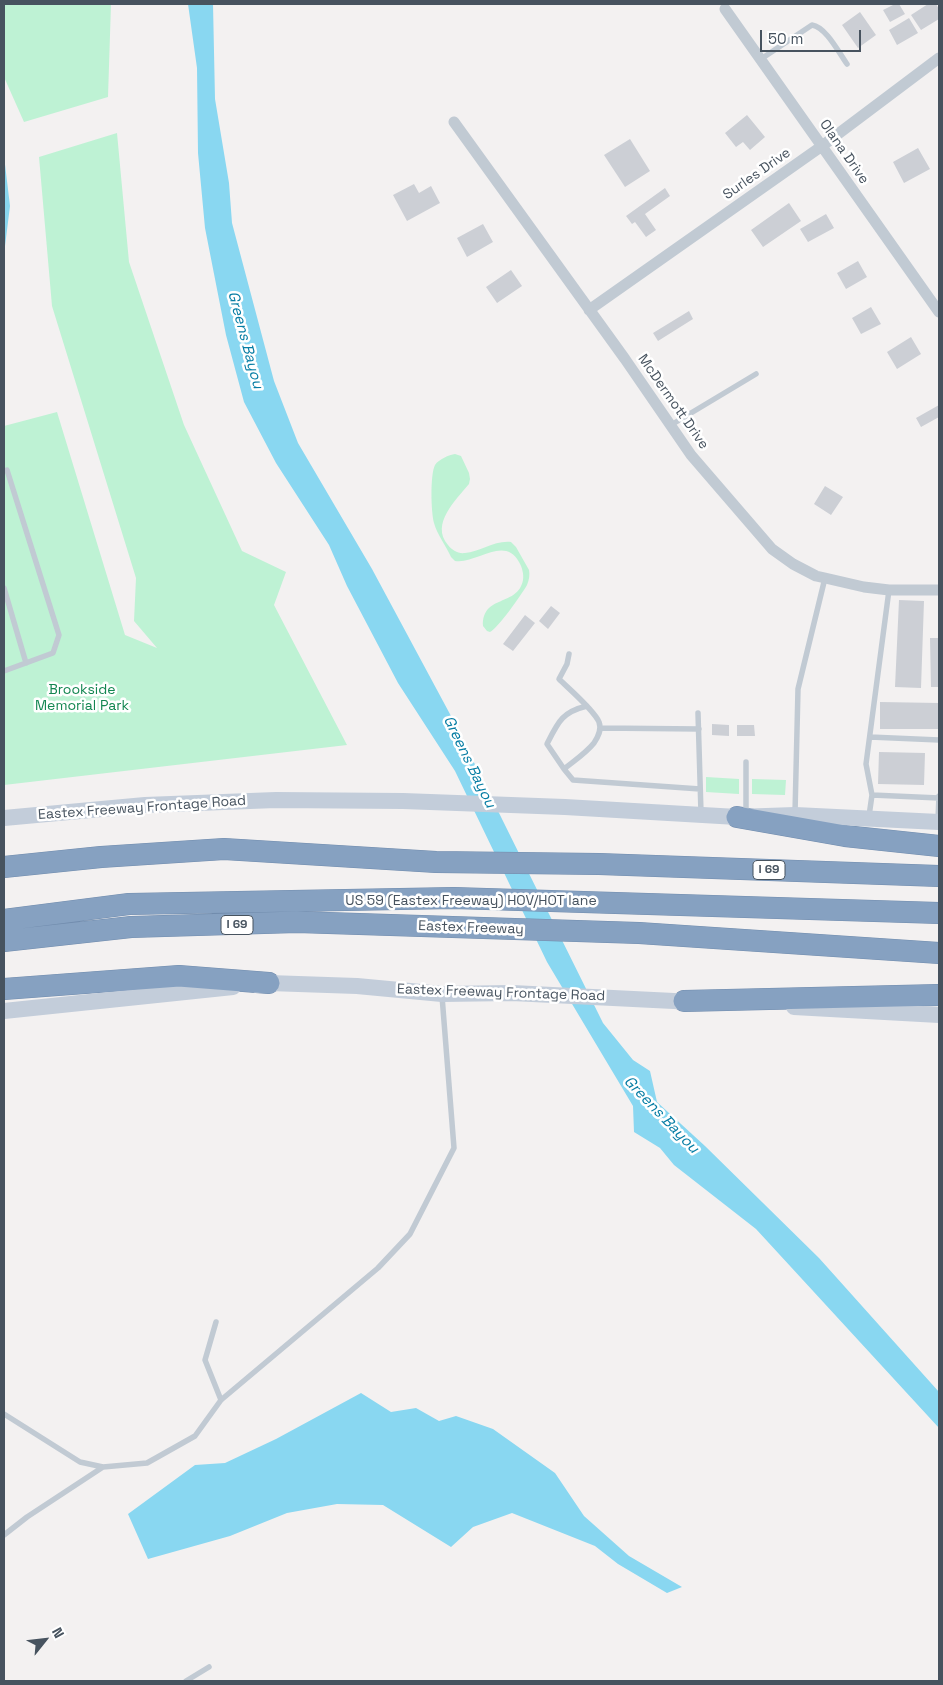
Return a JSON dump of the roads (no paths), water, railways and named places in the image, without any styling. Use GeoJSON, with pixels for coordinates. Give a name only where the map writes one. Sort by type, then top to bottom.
{"type":"FeatureCollection","features":[{"type":"Feature","properties":{"kind":"highway"},"geometry":{"type":"LineString","coordinates":[[741,817],[845,836],[939,846]]}},
{"type":"Feature","properties":{"kind":"highway","name":"I 69"},"geometry":{"type":"LineString","coordinates":[[4,867],[101,857],[224,850],[436,862],[599,864],[939,876]]}},
{"type":"Feature","properties":{"kind":"highway","name":"US 59 (Eastex Freeway) HOV/HOT lane"},"geometry":{"type":"LineString","coordinates":[[4,920],[129,904],[454,898],[939,912]]}},
{"type":"Feature","properties":{"kind":"highway","name":"Eastex Freeway"},"geometry":{"type":"LineString","coordinates":[[4,941],[131,927],[297,922],[639,933],[939,953]]}},
{"type":"Feature","properties":{"kind":"highway"},"geometry":{"type":"LineString","coordinates":[[4,989],[180,976],[269,983]]}},
{"type":"Feature","properties":{"kind":"highway"},"geometry":{"type":"LineString","coordinates":[[684,1001],[939,996]]}},
{"type":"Feature","properties":{"kind":"main road","name":"Eastex Freeway Frontage Road"},"geometry":{"type":"LineString","coordinates":[[4,818],[145,805],[276,800],[565,807],[741,817],[795,815],[939,822]]}},
{"type":"Feature","properties":{"kind":"main road","name":"Eastex Freeway Frontage Road"},"geometry":{"type":"LineString","coordinates":[[4,1011],[269,983],[356,986],[442,994],[512,993],[939,1016]]}},
{"type":"Feature","properties":{"kind":"street","name":"Olana Drive"},"geometry":{"type":"LineString","coordinates":[[725,9],[939,312]]}},
{"type":"Feature","properties":{"kind":"street","name":"Surles Drive"},"geometry":{"type":"LineString","coordinates":[[589,310],[822,146],[939,58]]}},
{"type":"Feature","properties":{"kind":"street","name":"McDermott Drive"},"geometry":{"type":"LineString","coordinates":[[454,122],[691,455],[772,549],[793,564],[816,576],[864,587],[889,590],[939,590]]}},
{"type":"Feature","properties":{"kind":"lane"},"geometry":{"type":"LineString","coordinates":[[761,59],[812,25],[819,26],[824,31],[847,64]]}},
{"type":"Feature","properties":{"kind":"lane"},"geometry":{"type":"LineString","coordinates":[[671,425],[756,374]]}},
{"type":"Feature","properties":{"kind":"lane"},"geometry":{"type":"LineString","coordinates":[[4,470],[7,470],[58,635],[53,652],[4,671]]}},
{"type":"Feature","properties":{"kind":"lane"},"geometry":{"type":"LineString","coordinates":[[795,815],[798,689],[825,578]]}},
{"type":"Feature","properties":{"kind":"lane"},"geometry":{"type":"LineString","coordinates":[[4,588],[26,663]]}},
{"type":"Feature","properties":{"kind":"lane"},"geometry":{"type":"LineString","coordinates":[[868,819],[872,795],[866,764],[889,590]]}},
{"type":"Feature","properties":{"kind":"lane"},"geometry":{"type":"LineString","coordinates":[[564,769],[593,745],[599,735],[600,728],[598,720],[587,706],[559,679],[567,664],[569,654]]}},
{"type":"Feature","properties":{"kind":"lane"},"geometry":{"type":"LineString","coordinates":[[587,706],[574,709],[564,716],[557,724],[547,744],[573,780],[700,789]]}},
{"type":"Feature","properties":{"kind":"lane"},"geometry":{"type":"LineString","coordinates":[[698,713],[701,815]]}},
{"type":"Feature","properties":{"kind":"lane"},"geometry":{"type":"LineString","coordinates":[[600,728],[698,729]]}},
{"type":"Feature","properties":{"kind":"lane"},"geometry":{"type":"LineString","coordinates":[[870,737],[939,740]]}},
{"type":"Feature","properties":{"kind":"lane"},"geometry":{"type":"LineString","coordinates":[[741,817],[746,762]]}},
{"type":"Feature","properties":{"kind":"lane"},"geometry":{"type":"LineString","coordinates":[[939,794],[939,822]]}},
{"type":"Feature","properties":{"kind":"lane"},"geometry":{"type":"LineString","coordinates":[[872,795],[939,798]]}},
{"type":"Feature","properties":{"kind":"lane"},"geometry":{"type":"LineString","coordinates":[[4,1414],[80,1462],[104,1467],[147,1463],[195,1436],[221,1400],[378,1268],[410,1234],[454,1148],[442,994]]}},
{"type":"Feature","properties":{"kind":"lane"},"geometry":{"type":"LineString","coordinates":[[216,1322],[204,1360],[221,1400]]}},
{"type":"Feature","properties":{"kind":"lane"},"geometry":{"type":"LineString","coordinates":[[4,1535],[27,1517],[104,1467]]}},
{"type":"Feature","properties":{"kind":"lane"},"geometry":{"type":"LineString","coordinates":[[186,1681],[209,1667]]}},
{"type":"Feature","properties":{"kind":"water","name":"Greens Bayou"},"geometry":{"type":"Polygon","coordinates":[[[188,4],[213,4],[215,99],[229,183],[232,223],[274,381],[298,443],[372,569],[451,716],[603,1023],[633,1060],[650,1071],[657,1102],[705,1146],[819,1258],[939,1392],[939,1428],[756,1229],[674,1165],[660,1148],[634,1132],[633,1106],[547,962],[455,771],[398,683],[347,586],[329,545],[276,463],[244,402],[226,335],[205,228],[198,153],[197,68],[188,4]]]}},
{"type":"Feature","properties":{"kind":"water"},"geometry":{"type":"Polygon","coordinates":[[[4,156],[10,206],[4,254],[4,156]]]}},
{"type":"Feature","properties":{"kind":"water"},"geometry":{"type":"Polygon","coordinates":[[[361,1393],[391,1412],[416,1408],[439,1421],[456,1416],[493,1429],[555,1473],[584,1516],[629,1556],[682,1587],[667,1593],[618,1564],[595,1546],[512,1513],[473,1527],[451,1547],[383,1505],[337,1504],[287,1513],[230,1536],[148,1559],[128,1514],[195,1465],[225,1463],[276,1439],[361,1393]]]}},
{"type":"Feature","properties":{"kind":"park label","name":"Brookside Memorial Park"},"geometry":{"type":"Point","coordinates":[82,698]}}]}
